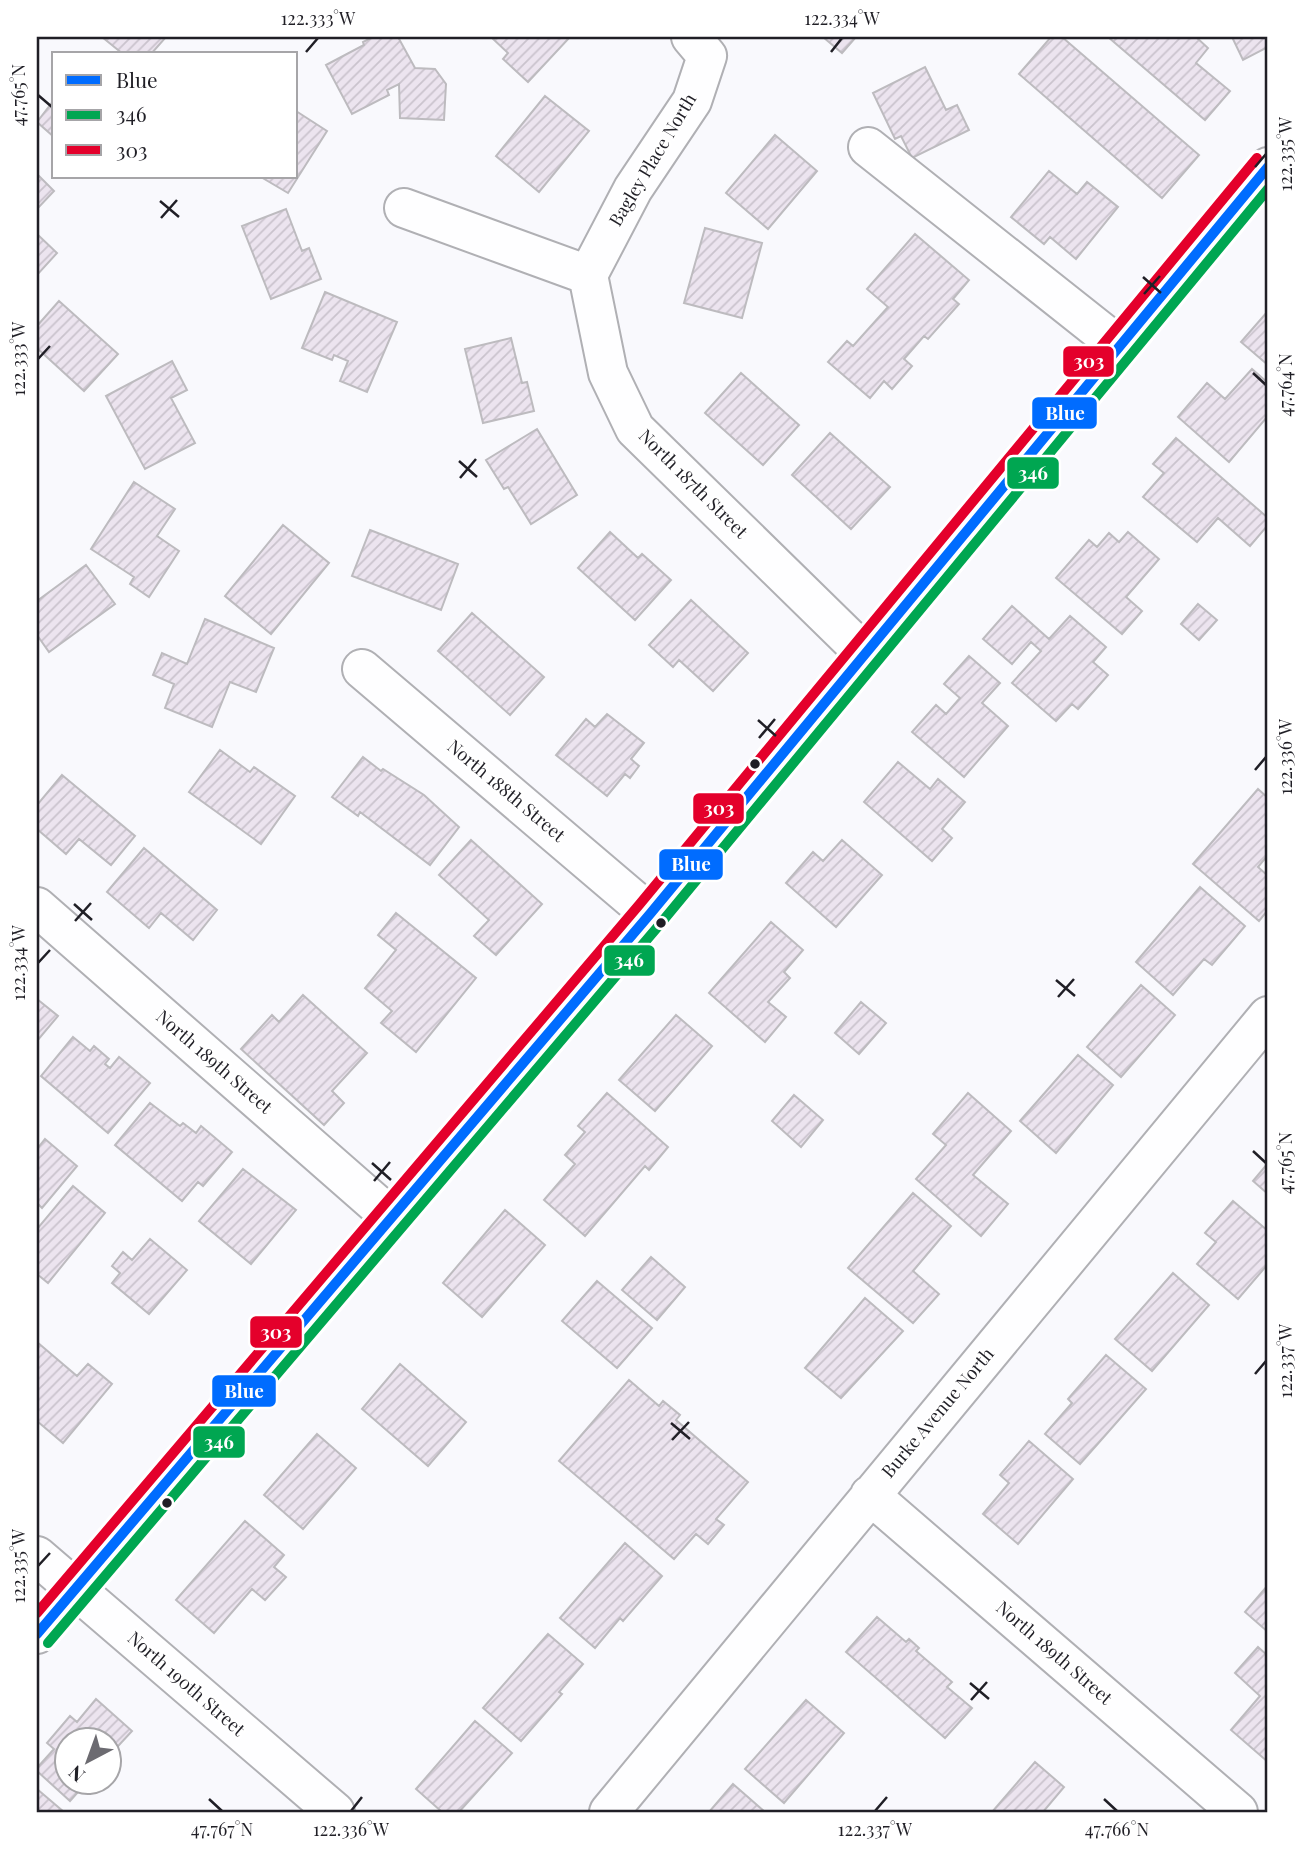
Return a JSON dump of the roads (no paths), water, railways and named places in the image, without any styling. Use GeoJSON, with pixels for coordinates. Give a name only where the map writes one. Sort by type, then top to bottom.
{"type":"FeatureCollection","features":[{"type":"Feature","properties":{"kind":"street","name":"Bagley Place North"},"geometry":{"type":"LineString","coordinates":[[587,275],[632,189],[692,101],[699,46]]}},
{"type":"Feature","properties":{"kind":"street"},"geometry":{"type":"LineString","coordinates":[[868,147],[1119,346]]}},
{"type":"Feature","properties":{"kind":"street"},"geometry":{"type":"LineString","coordinates":[[37,1634],[650,914],[1268,167]]}},
{"type":"Feature","properties":{"kind":"street"},"geometry":{"type":"LineString","coordinates":[[404,208],[587,275]]}},
{"type":"Feature","properties":{"kind":"street","name":"North 187th Street"},"geometry":{"type":"LineString","coordinates":[[587,275],[608,373],[635,429],[865,654]]}},
{"type":"Feature","properties":{"kind":"street","name":"North 188th Street"},"geometry":{"type":"LineString","coordinates":[[362,669],[650,914]]}},
{"type":"Feature","properties":{"kind":"street","name":"North 189th Street"},"geometry":{"type":"LineString","coordinates":[[37,907],[391,1218]]}},
{"type":"Feature","properties":{"kind":"street","name":"Burke Avenue North"},"geometry":{"type":"LineString","coordinates":[[609,1812],[1268,1016]]}},
{"type":"Feature","properties":{"kind":"street","name":"North 189th Street"},"geometry":{"type":"LineString","coordinates":[[870,1495],[1238,1812]]}},
{"type":"Feature","properties":{"kind":"street","name":"North 190th Street"},"geometry":{"type":"LineString","coordinates":[[37,1556],[335,1812]]}}]}
